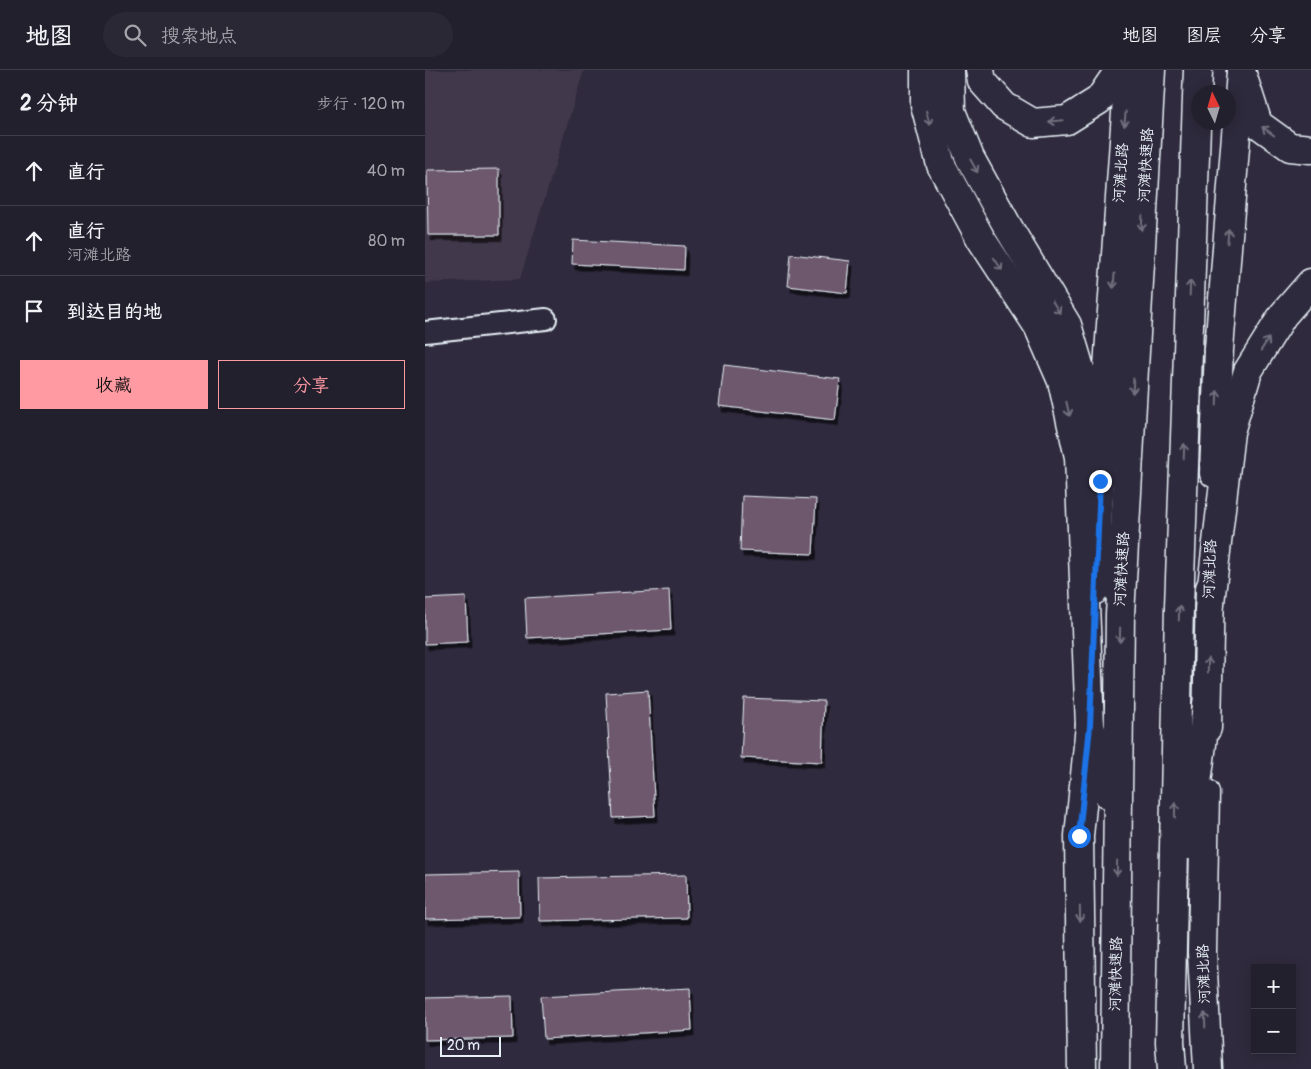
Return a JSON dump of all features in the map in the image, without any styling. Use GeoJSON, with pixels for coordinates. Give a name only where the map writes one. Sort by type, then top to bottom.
{"type":"FeatureCollection","features":[{"type":"Feature","properties":{"kind":"main road"},"geometry":{"type":"LineString","coordinates":[[925,70],[925,105],[941,165],[981,240],[1038,326],[1062,381],[1079,457],[1090,726],[1079,836],[1082,1069]]}},
{"type":"Feature","properties":{"kind":"main road"},"geometry":{"type":"LineString","coordinates":[[949,70],[951,111],[970,158],[1067,325],[1086,389],[1100,481]]}},
{"type":"Feature","properties":{"kind":"main road"},"geometry":{"type":"LineString","coordinates":[[980,70],[982,81],[1004,106],[1033,123],[1067,120],[1099,100],[1116,76],[1117,70]]}},
{"type":"Feature","properties":{"kind":"main road","name":"河滩北路"},"geometry":{"type":"LineString","coordinates":[[1090,726],[1100,481],[1129,70]]}},
{"type":"Feature","properties":{"kind":"main road","name":"河滩快速路"},"geometry":{"type":"LineString","coordinates":[[1115,1069],[1120,615],[1151,70]]}},
{"type":"Feature","properties":{"kind":"main road"},"geometry":{"type":"LineString","coordinates":[[1172,1069],[1170,1042],[1179,607],[1198,70]]}},
{"type":"Feature","properties":{"kind":"main road"},"geometry":{"type":"LineString","coordinates":[[1241,70],[1258,124],[1290,147],[1311,149]]}},
{"type":"Feature","properties":{"kind":"main road","name":"河滩北路"},"geometry":{"type":"LineString","coordinates":[[1207,1069],[1203,952],[1209,611],[1219,349],[1241,70]]}},
{"type":"Feature","properties":{"kind":"main road"},"geometry":{"type":"LineString","coordinates":[[1209,611],[1230,432],[1248,371],[1283,315],[1311,283]]}},
{"type":"Feature","properties":{"kind":"main road"},"geometry":{"type":"LineString","coordinates":[[1171,986],[1207,705]]}},
{"type":"Feature","properties":{"kind":"main road"},"geometry":{"type":"LineString","coordinates":[[1090,726],[1117,825]]}},
{"type":"Feature","properties":{"kind":"street"},"geometry":{"type":"LineString","coordinates":[[425,332],[546,319]]}},
{"type":"Feature","properties":{"kind":"shaded area"},"geometry":{"type":"Polygon","coordinates":[[[425,70],[584,70],[520,279],[425,283],[425,70]]]}},
{"type":"Feature","properties":{"kind":"building"},"geometry":{"type":"Polygon","coordinates":[[[499,169],[499,235],[428,235],[427,170],[499,169]]]}},
{"type":"Feature","properties":{"kind":"building"},"geometry":{"type":"Polygon","coordinates":[[[573,240],[685,246],[684,270],[572,264],[573,240]]]}},
{"type":"Feature","properties":{"kind":"building"},"geometry":{"type":"Polygon","coordinates":[[[791,254],[850,261],[847,293],[788,286],[791,254]]]}},
{"type":"Feature","properties":{"kind":"building"},"geometry":{"type":"Polygon","coordinates":[[[724,365],[840,379],[835,420],[719,406],[724,365]]]}},
{"type":"Feature","properties":{"kind":"building"},"geometry":{"type":"Polygon","coordinates":[[[742,496],[816,499],[813,554],[740,551],[742,496]]]}},
{"type":"Feature","properties":{"kind":"building"},"geometry":{"type":"Polygon","coordinates":[[[669,590],[671,630],[527,638],[525,598],[669,590]]]}},
{"type":"Feature","properties":{"kind":"building"},"geometry":{"type":"Polygon","coordinates":[[[466,597],[468,642],[425,644],[425,599],[466,597]]]}},
{"type":"Feature","properties":{"kind":"building"},"geometry":{"type":"Polygon","coordinates":[[[648,690],[655,816],[613,818],[606,693],[648,690]]]}},
{"type":"Feature","properties":{"kind":"building"},"geometry":{"type":"Polygon","coordinates":[[[744,698],[824,701],[822,762],[741,758],[744,698]]]}},
{"type":"Feature","properties":{"kind":"building"},"geometry":{"type":"Polygon","coordinates":[[[519,872],[520,917],[425,919],[425,874],[519,872]]]}},
{"type":"Feature","properties":{"kind":"building"},"geometry":{"type":"Polygon","coordinates":[[[686,875],[687,918],[540,921],[539,878],[686,875]]]}},
{"type":"Feature","properties":{"kind":"building"},"geometry":{"type":"Polygon","coordinates":[[[690,988],[692,1030],[544,1039],[541,996],[690,988]]]}},
{"type":"Feature","properties":{"kind":"building"},"geometry":{"type":"Polygon","coordinates":[[[512,996],[513,1038],[425,1040],[425,998],[512,996]]]}},
{"type":"Feature","properties":{"kind":"route"},"geometry":{"type":"LineString","coordinates":[[1079,836],[1090,726],[1100,481]]}}]}
